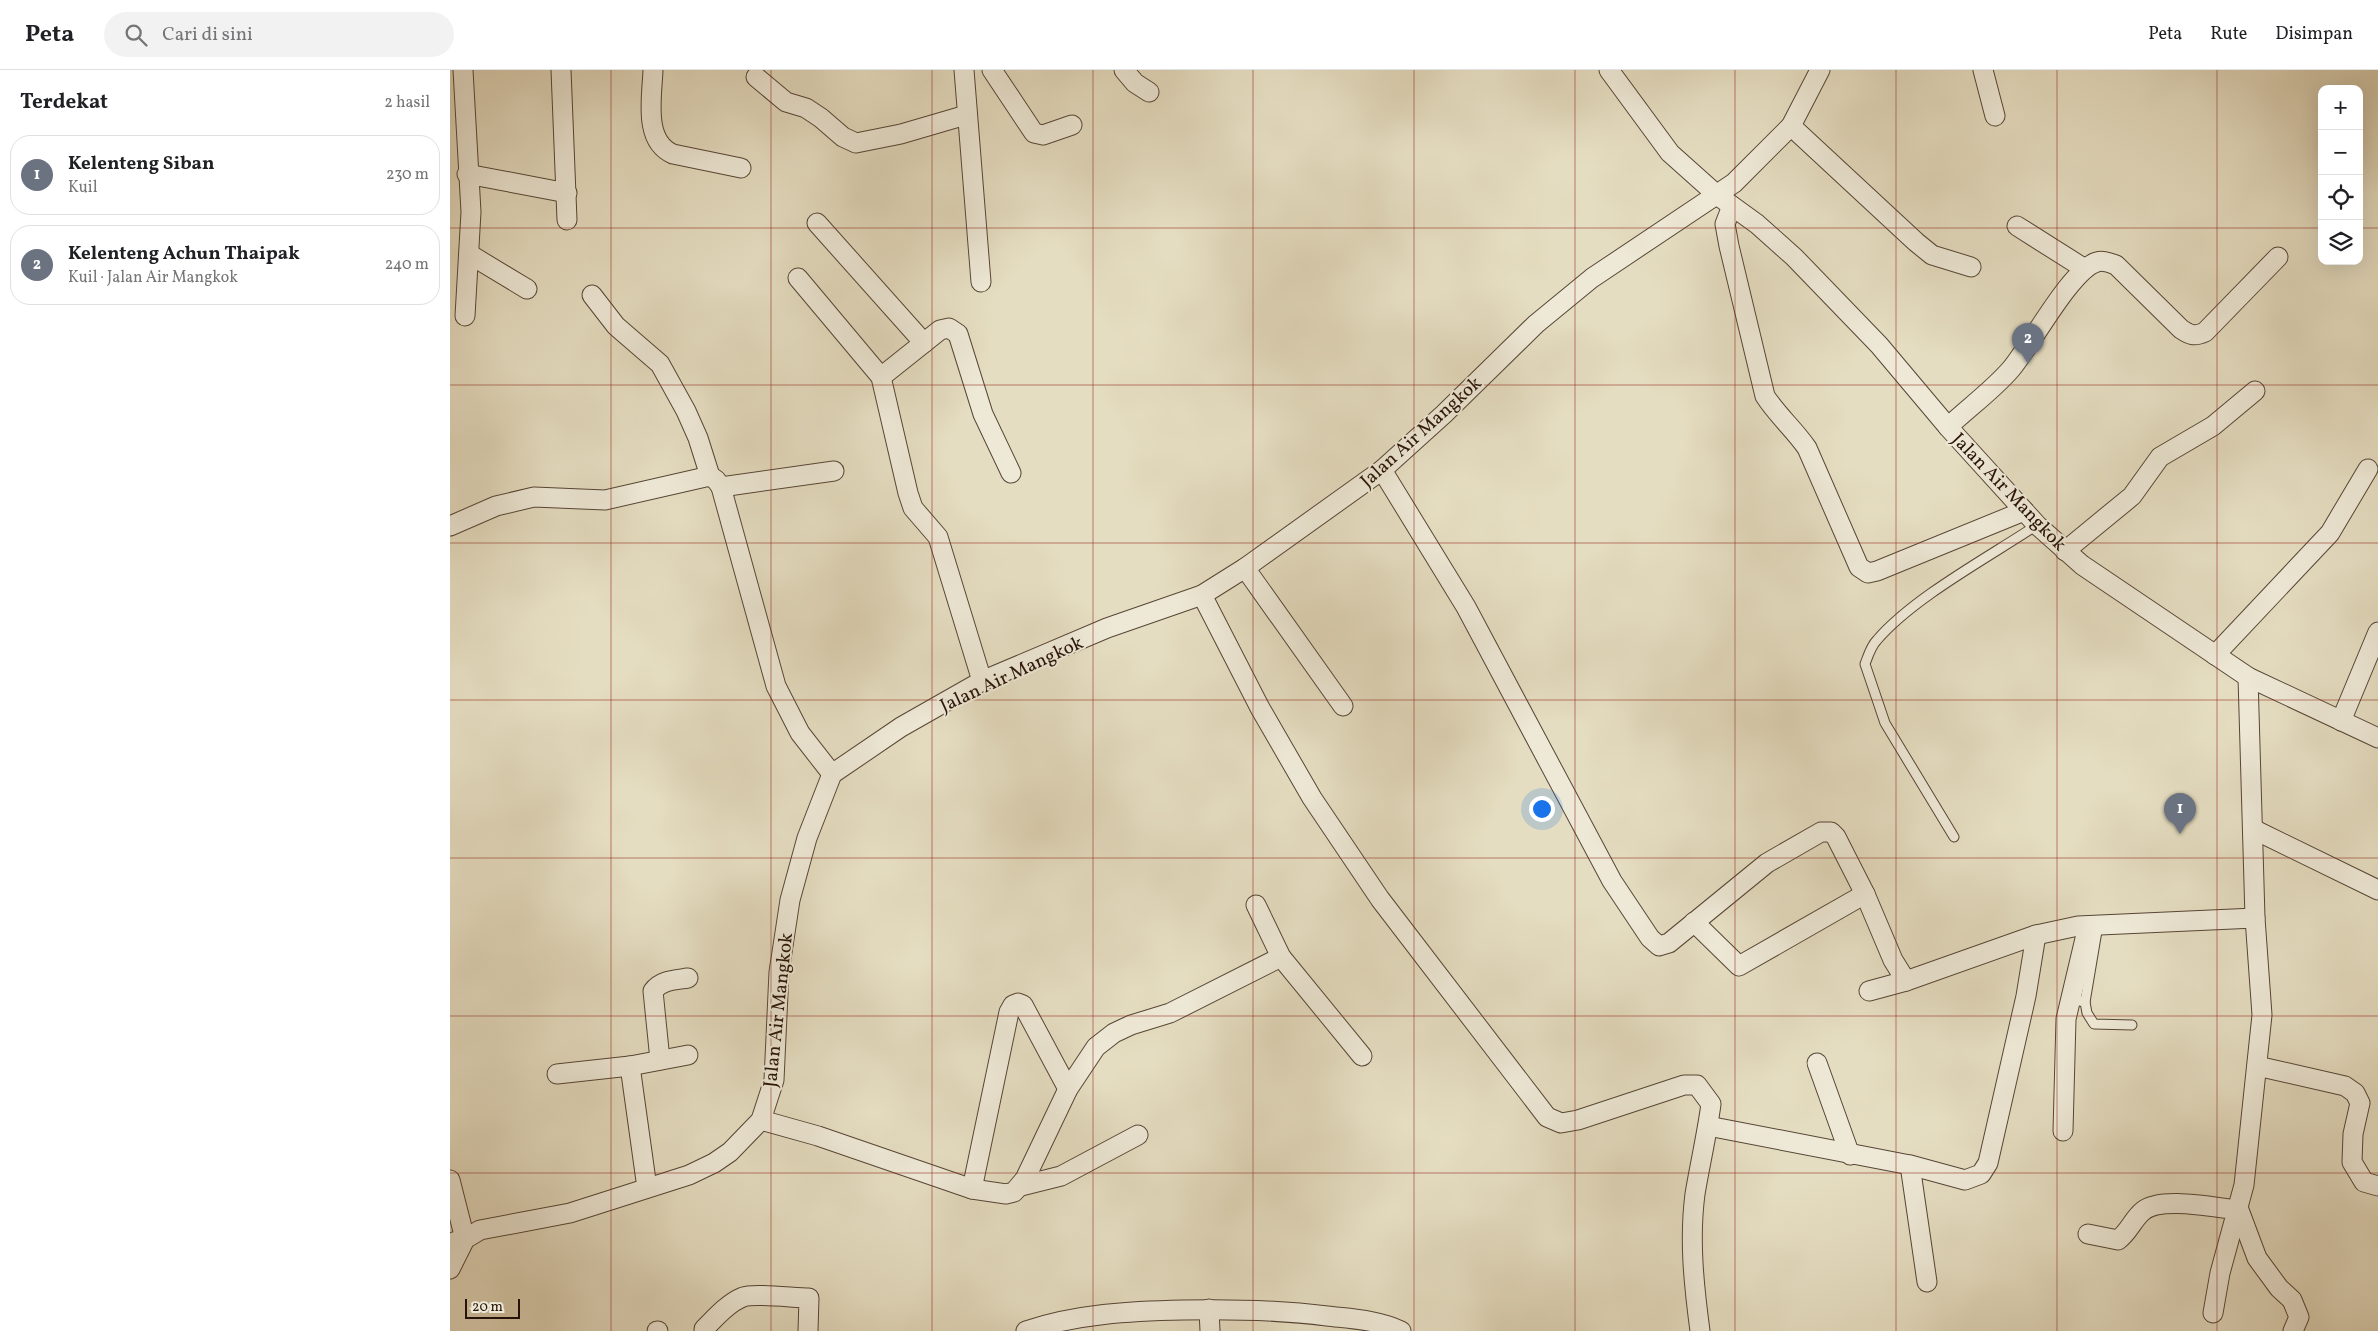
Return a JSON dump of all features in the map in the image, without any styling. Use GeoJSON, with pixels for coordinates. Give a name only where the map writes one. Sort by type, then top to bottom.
{"type":"FeatureCollection","features":[{"type":"Feature","properties":{"kind":"street"},"geometry":{"type":"LineString","coordinates":[[463,70],[467,174],[471,212],[465,316]]}},
{"type":"Feature","properties":{"kind":"street"},"geometry":{"type":"LineString","coordinates":[[561,70],[567,220]]}},
{"type":"Feature","properties":{"kind":"street"},"geometry":{"type":"LineString","coordinates":[[654,70],[652,133],[663,150],[673,154],[741,168]]}},
{"type":"Feature","properties":{"kind":"street"},"geometry":{"type":"LineString","coordinates":[[964,70],[966,115],[981,282]]}},
{"type":"Feature","properties":{"kind":"street"},"geometry":{"type":"LineString","coordinates":[[992,70],[1034,134],[1043,135],[1072,125]]}},
{"type":"Feature","properties":{"kind":"street"},"geometry":{"type":"LineString","coordinates":[[1124,70],[1135,83],[1149,92]]}},
{"type":"Feature","properties":{"kind":"street","name":"Jalan Air Mangkok"},"geometry":{"type":"LineString","coordinates":[[1609,70],[1670,153],[1724,201],[1757,224],[1794,257],[1879,345],[1948,427],[2037,526],[2065,551],[2082,565],[2248,677],[2378,738]]}},
{"type":"Feature","properties":{"kind":"street","name":"Jalan Air Mangkok"},"geometry":{"type":"LineString","coordinates":[[457,1241],[480,1230],[570,1213],[689,1175],[714,1163],[730,1152],[761,1120],[774,1080],[779,972],[790,900],[807,838],[832,774],[902,727],[982,682],[1107,628],[1202,595],[1246,568],[1382,470],[1444,414],[1536,324],[1592,278],[1724,201],[1734,183],[1791,126],[1820,70]]}},
{"type":"Feature","properties":{"kind":"street"},"geometry":{"type":"LineString","coordinates":[[1983,70],[1995,116]]}},
{"type":"Feature","properties":{"kind":"street"},"geometry":{"type":"LineString","coordinates":[[756,77],[786,102],[806,108],[843,137],[856,143],[901,134],[966,115]]}},
{"type":"Feature","properties":{"kind":"street"},"geometry":{"type":"LineString","coordinates":[[1791,126],[1932,255],[1971,267]]}},
{"type":"Feature","properties":{"kind":"street"},"geometry":{"type":"LineString","coordinates":[[467,174],[566,193]]}},
{"type":"Feature","properties":{"kind":"street"},"geometry":{"type":"LineString","coordinates":[[1724,201],[1725,224],[1729,246],[1765,396],[1776,413],[1797,433],[1807,448],[1860,567],[1868,572],[1877,571],[2024,511]]}},
{"type":"Feature","properties":{"kind":"street"},"geometry":{"type":"LineString","coordinates":[[817,223],[924,343]]}},
{"type":"Feature","properties":{"kind":"street"},"geometry":{"type":"LineString","coordinates":[[2017,226],[2085,269]]}},
{"type":"Feature","properties":{"kind":"street"},"geometry":{"type":"LineString","coordinates":[[468,254],[527,290]]}},
{"type":"Feature","properties":{"kind":"street"},"geometry":{"type":"LineString","coordinates":[[1948,427],[2011,369],[2050,310],[2085,269],[2097,262],[2116,265],[2181,329],[2190,335],[2197,336],[2205,332],[2278,256]]}},
{"type":"Feature","properties":{"kind":"street"},"geometry":{"type":"LineString","coordinates":[[798,278],[881,377],[908,493],[913,508],[938,537],[982,682]]}},
{"type":"Feature","properties":{"kind":"street"},"geometry":{"type":"LineString","coordinates":[[592,296],[616,326],[660,364],[686,411],[715,482],[776,686],[800,733],[832,774]]}},
{"type":"Feature","properties":{"kind":"street"},"geometry":{"type":"LineString","coordinates":[[881,377],[940,330],[949,328],[958,334],[983,414],[1011,473]]}},
{"type":"Feature","properties":{"kind":"street"},"geometry":{"type":"LineString","coordinates":[[2065,551],[2132,496],[2160,457],[2213,426],[2255,391]]}},
{"type":"Feature","properties":{"kind":"street"},"geometry":{"type":"LineString","coordinates":[[2215,655],[2330,533],[2368,469]]}},
{"type":"Feature","properties":{"kind":"street"},"geometry":{"type":"LineString","coordinates":[[1382,470],[1466,607],[1612,881],[1650,938],[1659,946],[1669,943],[1767,863],[1821,832],[1830,832],[1836,837],[1865,894],[1893,960],[1906,981]]}},
{"type":"Feature","properties":{"kind":"street"},"geometry":{"type":"LineString","coordinates":[[450,526],[496,506],[534,497],[605,500],[715,482],[834,472]]}},
{"type":"Feature","properties":{"kind":"street"},"geometry":{"type":"LineString","coordinates":[[1246,568],[1343,706]]}},
{"type":"Feature","properties":{"kind":"street"},"geometry":{"type":"LineString","coordinates":[[1202,595],[1260,708],[1318,806],[1380,899],[1515,1072],[1535,1103],[1547,1117],[1561,1123],[1578,1120],[1684,1085],[1697,1085],[1710,1104],[1708,1126],[1695,1195],[1693,1239],[1693,1283],[1700,1331]]}},
{"type":"Feature","properties":{"kind":"street"},"geometry":{"type":"LineString","coordinates":[[2341,720],[2378,632]]}},
{"type":"Feature","properties":{"kind":"street"},"geometry":{"type":"LineString","coordinates":[[2214,1313],[2220,1273],[2239,1210],[2244,1185],[2262,1015],[2255,918],[2248,677]]}},
{"type":"Feature","properties":{"kind":"street"},"geometry":{"type":"LineString","coordinates":[[2253,829],[2378,890]]}},
{"type":"Feature","properties":{"kind":"street"},"geometry":{"type":"LineString","coordinates":[[1694,922],[1733,963],[1739,966],[1865,894]]}},
{"type":"Feature","properties":{"kind":"street"},"geometry":{"type":"LineString","coordinates":[[1256,906],[1280,956],[1362,1056]]}},
{"type":"Feature","properties":{"kind":"street"},"geometry":{"type":"LineString","coordinates":[[1869,991],[1906,981],[2036,935],[2093,925],[2255,918]]}},
{"type":"Feature","properties":{"kind":"street"},"geometry":{"type":"LineString","coordinates":[[2063,1131],[2063,1062],[2066,1019],[2078,1001],[2093,925]]}},
{"type":"Feature","properties":{"kind":"street"},"geometry":{"type":"LineString","coordinates":[[1708,1126],[1850,1155],[1910,1165],[1965,1180],[1981,1174],[1988,1163],[2026,996],[2036,935]]}},
{"type":"Feature","properties":{"kind":"street"},"geometry":{"type":"LineString","coordinates":[[761,1120],[818,1136],[972,1189],[1006,1194],[1014,1192],[1021,1186],[1068,1089],[1096,1048],[1114,1033],[1131,1025],[1170,1013],[1280,956]]}},
{"type":"Feature","properties":{"kind":"street"},"geometry":{"type":"LineString","coordinates":[[660,1060],[653,991],[657,986],[667,981],[688,978]]}},
{"type":"Feature","properties":{"kind":"street"},"geometry":{"type":"LineString","coordinates":[[972,1189],[1009,1012],[1013,1005],[1018,1003],[1023,1005],[1068,1089]]}},
{"type":"Feature","properties":{"kind":"street"},"geometry":{"type":"LineString","coordinates":[[557,1074],[630,1066],[688,1055]]}},
{"type":"Feature","properties":{"kind":"street"},"geometry":{"type":"LineString","coordinates":[[1817,1063],[1850,1155]]}},
{"type":"Feature","properties":{"kind":"street"},"geometry":{"type":"LineString","coordinates":[[630,1066],[647,1188]]}},
{"type":"Feature","properties":{"kind":"street"},"geometry":{"type":"LineString","coordinates":[[2257,1066],[2345,1086],[2355,1093],[2360,1103],[2353,1134],[2352,1162],[2364,1182],[2378,1186]]}},
{"type":"Feature","properties":{"kind":"street"},"geometry":{"type":"LineString","coordinates":[[1021,1186],[1061,1176],[1138,1135]]}},
{"type":"Feature","properties":{"kind":"street"},"geometry":{"type":"LineString","coordinates":[[1910,1165],[1927,1282]]}},
{"type":"Feature","properties":{"kind":"street"},"geometry":{"type":"LineString","coordinates":[[450,1180],[457,1241],[450,1269]]}},
{"type":"Feature","properties":{"kind":"street"},"geometry":{"type":"LineString","coordinates":[[2088,1234],[2118,1240],[2125,1235],[2144,1210],[2160,1203],[2239,1210]]}},
{"type":"Feature","properties":{"kind":"street"},"geometry":{"type":"LineString","coordinates":[[2239,1210],[2257,1258],[2279,1288],[2292,1300],[2299,1317],[2293,1331]]}},
{"type":"Feature","properties":{"kind":"street"},"geometry":{"type":"LineString","coordinates":[[704,1329],[730,1304],[744,1296],[757,1296],[810,1298],[808,1331]]}},
{"type":"Feature","properties":{"kind":"street"},"geometry":{"type":"LineString","coordinates":[[1026,1331],[1044,1325],[1126,1311],[1209,1309],[1277,1310],[1384,1323],[1401,1331]]}},
{"type":"Feature","properties":{"kind":"street"},"geometry":{"type":"LineString","coordinates":[[1209,1309],[1210,1331]]}},
{"type":"Feature","properties":{"kind":"lane"},"geometry":{"type":"LineString","coordinates":[[1954,837],[1885,723],[1864,664],[1876,641],[1902,616],[1936,590],[2037,526]]}},
{"type":"Feature","properties":{"kind":"lane"},"geometry":{"type":"LineString","coordinates":[[2078,1001],[2094,1024],[2132,1026]]}},
{"type":"Feature","properties":{"kind":"place","name":"Kelenteng Achun Thaipak"},"geometry":{"type":"Point","coordinates":[2028,364]}},
{"type":"Feature","properties":{"kind":"place","name":"Kelenteng Siban"},"geometry":{"type":"Point","coordinates":[2180,834]}}]}
